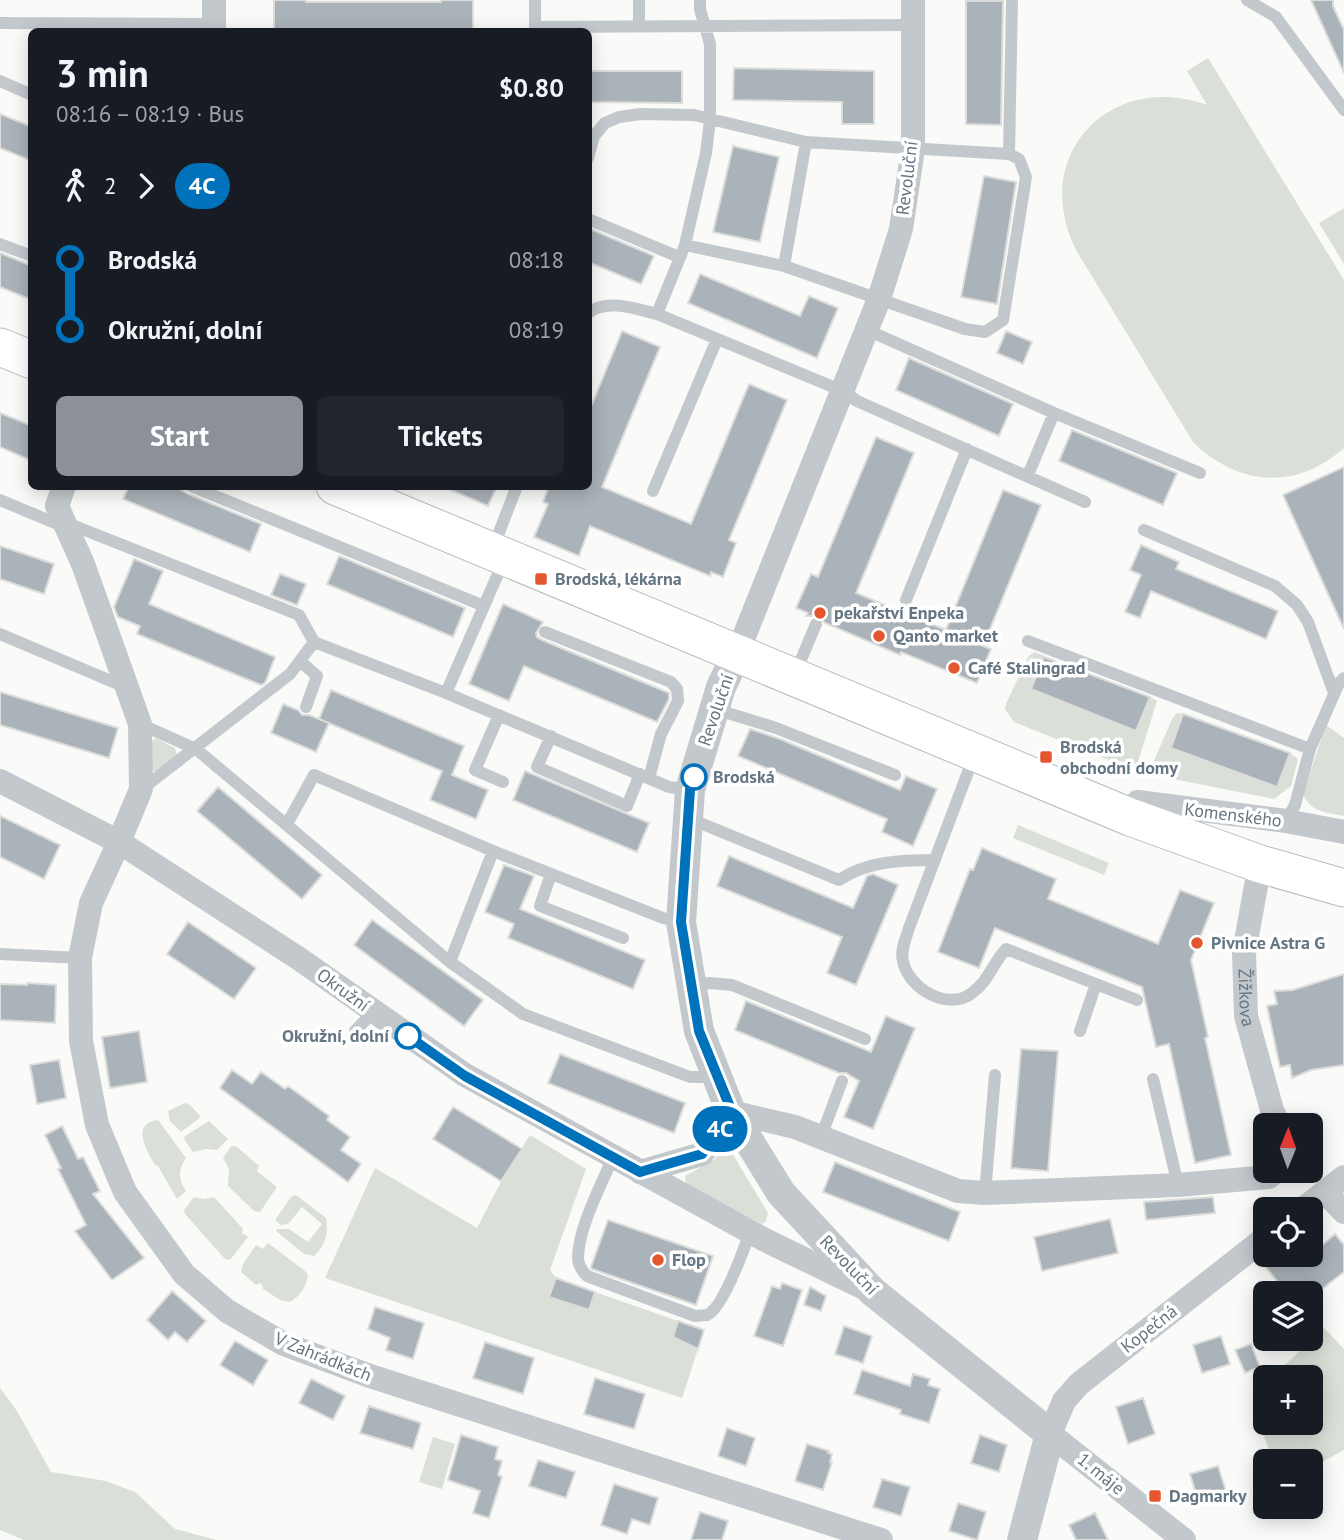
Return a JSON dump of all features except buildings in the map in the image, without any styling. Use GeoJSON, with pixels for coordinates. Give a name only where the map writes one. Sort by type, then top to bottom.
{"type":"FeatureCollection","features":[{"type":"Feature","properties":{"kind":"main road"},"geometry":{"type":"LineString","coordinates":[[0,347],[28,358]]}},
{"type":"Feature","properties":{"kind":"main road"},"geometry":{"type":"LineString","coordinates":[[350,490],[499,555],[1130,817],[1261,864],[1344,888]]}},
{"type":"Feature","properties":{"kind":"street","name":"Revoluční"},"geometry":{"type":"LineString","coordinates":[[913,0],[913,149],[901,229],[867,330],[714,709],[689,804],[681,922],[699,1031],[732,1112],[782,1193],[873,1292],[1050,1434]]}},
{"type":"Feature","properties":{"kind":"street"},"geometry":{"type":"LineString","coordinates":[[63,490],[57,506],[66,523],[140,724],[141,789]]}},
{"type":"Feature","properties":{"kind":"street","name":"Okružní"},"geometry":{"type":"LineString","coordinates":[[0,781],[119,842],[298,958],[465,1076],[750,1232],[873,1292]]}},
{"type":"Feature","properties":{"kind":"street","name":"V Zahrádkách"},"geometry":{"type":"LineString","coordinates":[[141,789],[90,903],[79,958],[81,1041],[97,1125],[125,1192],[184,1274],[227,1311],[284,1344],[370,1376],[881,1540]]}},
{"type":"Feature","properties":{"kind":"street","name":"Komenského"},"geometry":{"type":"LineString","coordinates":[[1130,817],[1138,802],[1286,821],[1344,832]]}},
{"type":"Feature","properties":{"kind":"street","name":"Žižkova"},"geometry":{"type":"LineString","coordinates":[[1261,864],[1244,952],[1246,1016],[1273,1113]]}},
{"type":"Feature","properties":{"kind":"street"},"geometry":{"type":"LineString","coordinates":[[640,1172],[702,1154],[732,1112],[795,1126],[958,1191],[985,1193],[1178,1185],[1253,1178]]}},
{"type":"Feature","properties":{"kind":"street"},"geometry":{"type":"LineString","coordinates":[[1318,1197],[1334,1184],[1344,1212]]}},
{"type":"Feature","properties":{"kind":"street","name":"Kopečná"},"geometry":{"type":"LineString","coordinates":[[1050,1434],[1064,1401],[1079,1384],[1253,1247]]}},
{"type":"Feature","properties":{"kind":"street"},"geometry":{"type":"LineString","coordinates":[[1022,1540],[1050,1434]]}},
{"type":"Feature","properties":{"kind":"street","name":"1. máje"},"geometry":{"type":"LineString","coordinates":[[1050,1434],[1184,1540]]}},
{"type":"Feature","properties":{"kind":"lane"},"geometry":{"type":"LineString","coordinates":[[535,0],[535,28]]}},
{"type":"Feature","properties":{"kind":"lane"},"geometry":{"type":"LineString","coordinates":[[639,0],[639,25]]}},
{"type":"Feature","properties":{"kind":"lane"},"geometry":{"type":"LineString","coordinates":[[657,314],[685,245],[706,153],[710,120],[710,44],[700,0]]}},
{"type":"Feature","properties":{"kind":"lane"},"geometry":{"type":"LineString","coordinates":[[1009,154],[1012,0]]}},
{"type":"Feature","properties":{"kind":"lane"},"geometry":{"type":"LineString","coordinates":[[1247,0],[1276,17],[1344,110]]}},
{"type":"Feature","properties":{"kind":"lane"},"geometry":{"type":"LineString","coordinates":[[0,23],[214,19]]}},
{"type":"Feature","properties":{"kind":"lane"},"geometry":{"type":"LineString","coordinates":[[561,28],[705,24],[913,25]]}},
{"type":"Feature","properties":{"kind":"lane"},"geometry":{"type":"LineString","coordinates":[[0,81],[28,93]]}},
{"type":"Feature","properties":{"kind":"lane"},"geometry":{"type":"LineString","coordinates":[[592,143],[594,136],[605,123],[619,117],[641,114],[694,115],[806,142],[1009,154],[1019,159],[1026,177],[1003,320],[985,332],[965,329],[784,266],[685,245]]}},
{"type":"Feature","properties":{"kind":"lane"},"geometry":{"type":"LineString","coordinates":[[784,266],[806,142]]}},
{"type":"Feature","properties":{"kind":"lane"},"geometry":{"type":"LineString","coordinates":[[592,221],[679,257]]}},
{"type":"Feature","properties":{"kind":"lane"},"geometry":{"type":"LineString","coordinates":[[0,244],[28,254]]}},
{"type":"Feature","properties":{"kind":"lane"},"geometry":{"type":"LineString","coordinates":[[592,310],[622,305],[657,314],[843,391],[857,401],[1085,502]]}},
{"type":"Feature","properties":{"kind":"lane"},"geometry":{"type":"LineString","coordinates":[[867,330],[1054,413],[1200,473]]}},
{"type":"Feature","properties":{"kind":"lane"},"geometry":{"type":"LineString","coordinates":[[653,491],[717,339]]}},
{"type":"Feature","properties":{"kind":"lane"},"geometry":{"type":"LineString","coordinates":[[1028,475],[1054,413]]}},
{"type":"Feature","properties":{"kind":"lane"},"geometry":{"type":"LineString","coordinates":[[906,600],[967,449]]}},
{"type":"Feature","properties":{"kind":"lane"},"geometry":{"type":"LineString","coordinates":[[201,490],[484,606]]}},
{"type":"Feature","properties":{"kind":"lane"},"geometry":{"type":"LineString","coordinates":[[446,693],[484,606],[516,490]]}},
{"type":"Feature","properties":{"kind":"lane"},"geometry":{"type":"LineString","coordinates":[[0,500],[55,523],[66,523],[299,615],[314,642],[446,693],[645,776],[669,787],[689,804],[839,880],[855,870],[904,860],[935,860]]}},
{"type":"Feature","properties":{"kind":"lane"},"geometry":{"type":"LineString","coordinates":[[1144,530],[1275,586],[1297,605],[1308,622],[1334,693]]}},
{"type":"Feature","properties":{"kind":"lane"},"geometry":{"type":"LineString","coordinates":[[793,677],[816,624]]}},
{"type":"Feature","properties":{"kind":"lane"},"geometry":{"type":"LineString","coordinates":[[545,632],[671,682],[677,689],[678,701],[661,734],[645,776],[627,806],[537,767],[551,736]]}},
{"type":"Feature","properties":{"kind":"lane"},"geometry":{"type":"LineString","coordinates":[[0,634],[125,687]]}},
{"type":"Feature","properties":{"kind":"lane"},"geometry":{"type":"LineString","coordinates":[[1028,640],[1310,749]]}},
{"type":"Feature","properties":{"kind":"lane"},"geometry":{"type":"LineString","coordinates":[[141,789],[290,674],[314,642]]}},
{"type":"Feature","properties":{"kind":"lane"},"geometry":{"type":"LineString","coordinates":[[300,660],[317,676],[306,707]]}},
{"type":"Feature","properties":{"kind":"lane"},"geometry":{"type":"LineString","coordinates":[[1286,821],[1295,805],[1310,749],[1339,682],[1344,678]]}},
{"type":"Feature","properties":{"kind":"lane"},"geometry":{"type":"LineString","coordinates":[[714,709],[776,728],[895,775]]}},
{"type":"Feature","properties":{"kind":"lane"},"geometry":{"type":"LineString","coordinates":[[499,715],[475,770],[503,782]]}},
{"type":"Feature","properties":{"kind":"lane"},"geometry":{"type":"LineString","coordinates":[[140,724],[196,748],[450,962],[523,1014],[690,1077],[717,1077]]}},
{"type":"Feature","properties":{"kind":"lane"},"geometry":{"type":"LineString","coordinates":[[975,753],[903,949],[903,962],[908,974],[920,989],[942,999],[962,998],[971,995],[985,981],[1006,950],[1137,1000]]}},
{"type":"Feature","properties":{"kind":"lane"},"geometry":{"type":"LineString","coordinates":[[287,824],[314,775],[493,851],[663,918],[681,922]]}},
{"type":"Feature","properties":{"kind":"lane"},"geometry":{"type":"LineString","coordinates":[[450,962],[493,851]]}},
{"type":"Feature","properties":{"kind":"lane"},"geometry":{"type":"LineString","coordinates":[[551,874],[540,906],[622,939]]}},
{"type":"Feature","properties":{"kind":"lane"},"geometry":{"type":"LineString","coordinates":[[0,954],[79,958]]}},
{"type":"Feature","properties":{"kind":"lane"},"geometry":{"type":"LineString","coordinates":[[691,986],[710,983],[732,985],[866,1039]]}},
{"type":"Feature","properties":{"kind":"lane"},"geometry":{"type":"LineString","coordinates":[[1080,1031],[1096,984]]}},
{"type":"Feature","properties":{"kind":"lane"},"geometry":{"type":"LineString","coordinates":[[355,1031],[373,1012]]}},
{"type":"Feature","properties":{"kind":"lane"},"geometry":{"type":"LineString","coordinates":[[985,1193],[995,1075]]}},
{"type":"Feature","properties":{"kind":"lane"},"geometry":{"type":"LineString","coordinates":[[1153,1079],[1178,1185]]}},
{"type":"Feature","properties":{"kind":"lane"},"geometry":{"type":"LineString","coordinates":[[821,1137],[842,1081]]}},
{"type":"Feature","properties":{"kind":"lane"},"geometry":{"type":"LineString","coordinates":[[613,1157],[583,1232],[578,1258],[580,1269],[587,1276],[695,1316],[706,1315],[717,1306],[739,1263],[750,1232]]}},
{"type":"Feature","properties":{"kind":"shaded area"},"geometry":{"type":"Polygon","coordinates":[[[1208,58],[1344,280],[1344,448],[1326,462],[1287,477],[1267,478],[1229,468],[1210,457],[1193,442],[1076,250],[1064,215],[1063,183],[1071,154],[1088,129],[1111,111],[1139,100],[1172,97],[1207,105],[1187,71],[1208,58]]]}},
{"type":"Feature","properties":{"kind":"shaded area"},"geometry":{"type":"Polygon","coordinates":[[[1344,208],[1344,264],[1319,223],[1344,208]]]}},
{"type":"Feature","properties":{"kind":"shaded area"},"geometry":{"type":"Polygon","coordinates":[[[1034,652],[1045,656],[1032,690],[1136,731],[1150,697],[1157,701],[1137,765],[1132,768],[1121,765],[1014,722],[1005,709],[1006,704],[1028,657],[1034,652]]]}},
{"type":"Feature","properties":{"kind":"shaded area"},"geometry":{"type":"Polygon","coordinates":[[[1177,713],[1183,714],[1171,748],[1277,787],[1290,753],[1298,759],[1291,786],[1274,799],[1153,775],[1150,770],[1177,713]]]}},
{"type":"Feature","properties":{"kind":"shaded area"},"geometry":{"type":"Polygon","coordinates":[[[1326,725],[1344,738],[1344,816],[1315,808],[1303,794],[1326,725]]]}},
{"type":"Feature","properties":{"kind":"shaded area"},"geometry":{"type":"Polygon","coordinates":[[[156,738],[175,748],[177,755],[151,771],[152,741],[156,738]]]}},
{"type":"Feature","properties":{"kind":"shaded area"},"geometry":{"type":"Polygon","coordinates":[[[1018,825],[1109,863],[1104,875],[1013,838],[1018,825]]]}},
{"type":"Feature","properties":{"kind":"shaded area"},"geometry":{"type":"Polygon","coordinates":[[[185,1103],[201,1117],[181,1132],[170,1121],[168,1111],[185,1103]]]}},
{"type":"Feature","properties":{"kind":"shaded area"},"geometry":{"type":"Polygon","coordinates":[[[158,1120],[186,1158],[180,1174],[186,1191],[177,1199],[155,1165],[143,1139],[145,1126],[158,1120]]]}},
{"type":"Feature","properties":{"kind":"shaded area"},"geometry":{"type":"Polygon","coordinates":[[[209,1121],[228,1139],[217,1150],[193,1152],[184,1139],[185,1136],[209,1121]]]}},
{"type":"Feature","properties":{"kind":"shaded area"},"geometry":{"type":"Polygon","coordinates":[[[530,1135],[586,1169],[550,1270],[556,1278],[550,1297],[589,1310],[595,1292],[678,1321],[673,1337],[698,1349],[682,1398],[325,1278],[375,1168],[477,1228],[530,1135]]]}},
{"type":"Feature","properties":{"kind":"shaded area"},"geometry":{"type":"Polygon","coordinates":[[[231,1146],[236,1146],[259,1166],[257,1171],[277,1187],[260,1212],[254,1211],[228,1186],[229,1169],[223,1158],[231,1146]]]}},
{"type":"Feature","properties":{"kind":"shaded area"},"geometry":{"type":"Polygon","coordinates":[[[725,1146],[729,1148],[768,1213],[762,1224],[686,1186],[685,1176],[715,1159],[725,1146]]]}},
{"type":"Feature","properties":{"kind":"shaded area"},"geometry":{"type":"Polygon","coordinates":[[[296,1195],[326,1218],[325,1238],[314,1256],[304,1254],[276,1231],[289,1229],[308,1242],[322,1224],[302,1207],[288,1224],[281,1225],[275,1220],[292,1196],[296,1195]]]}},
{"type":"Feature","properties":{"kind":"shaded area"},"geometry":{"type":"Polygon","coordinates":[[[194,1197],[214,1197],[248,1237],[230,1260],[225,1259],[185,1214],[184,1210],[194,1197]]]}},
{"type":"Feature","properties":{"kind":"shaded area"},"geometry":{"type":"Polygon","coordinates":[[[268,1243],[308,1275],[302,1291],[290,1302],[280,1300],[263,1289],[260,1283],[256,1285],[241,1272],[243,1264],[256,1245],[263,1249],[268,1243]]]}},
{"type":"Feature","properties":{"kind":"shaded area"},"geometry":{"type":"Polygon","coordinates":[[[1323,1329],[1344,1349],[1344,1450],[1323,1461],[1323,1449],[1269,1449],[1263,1435],[1323,1435],[1323,1365],[1285,1365],[1300,1351],[1323,1351],[1323,1329]]]}},
{"type":"Feature","properties":{"kind":"shaded area"},"geometry":{"type":"Polygon","coordinates":[[[0,1388],[17,1411],[51,1472],[106,1481],[135,1492],[175,1529],[217,1540],[24,1540],[0,1530],[0,1388]]]}},
{"type":"Feature","properties":{"kind":"shaded area"},"geometry":{"type":"Polygon","coordinates":[[[433,1437],[455,1444],[442,1489],[419,1482],[433,1437]]]}},
{"type":"Feature","properties":{"kind":"bus line","name":"4C"},"geometry":{"type":"LineString","coordinates":[[408,1036],[465,1076],[640,1172],[702,1154],[732,1112],[699,1031],[681,922],[690,790],[694,777]]}},
{"type":"Feature","properties":{"kind":"place","name":"Brodská, lékárna"},"geometry":{"type":"Point","coordinates":[541,579]}},
{"type":"Feature","properties":{"kind":"place","name":"pekařství Enpeka"},"geometry":{"type":"Point","coordinates":[820,613]}},
{"type":"Feature","properties":{"kind":"place","name":"Qanto market"},"geometry":{"type":"Point","coordinates":[879,636]}},
{"type":"Feature","properties":{"kind":"place","name":"Café Stalingrad"},"geometry":{"type":"Point","coordinates":[954,668]}},
{"type":"Feature","properties":{"kind":"place","name":"Brodská obchodní domy"},"geometry":{"type":"Point","coordinates":[1046,757]}},
{"type":"Feature","properties":{"kind":"place","name":"Brodská"},"geometry":{"type":"Point","coordinates":[694,777]}},
{"type":"Feature","properties":{"kind":"place","name":"Pivnice Astra G"},"geometry":{"type":"Point","coordinates":[1197,943]}},
{"type":"Feature","properties":{"kind":"place","name":"Okružní, dolní"},"geometry":{"type":"Point","coordinates":[408,1036]}},
{"type":"Feature","properties":{"kind":"place","name":"Flop"},"geometry":{"type":"Point","coordinates":[658,1260]}},
{"type":"Feature","properties":{"kind":"place","name":"Dagmarky"},"geometry":{"type":"Point","coordinates":[1155,1496]}}]}
